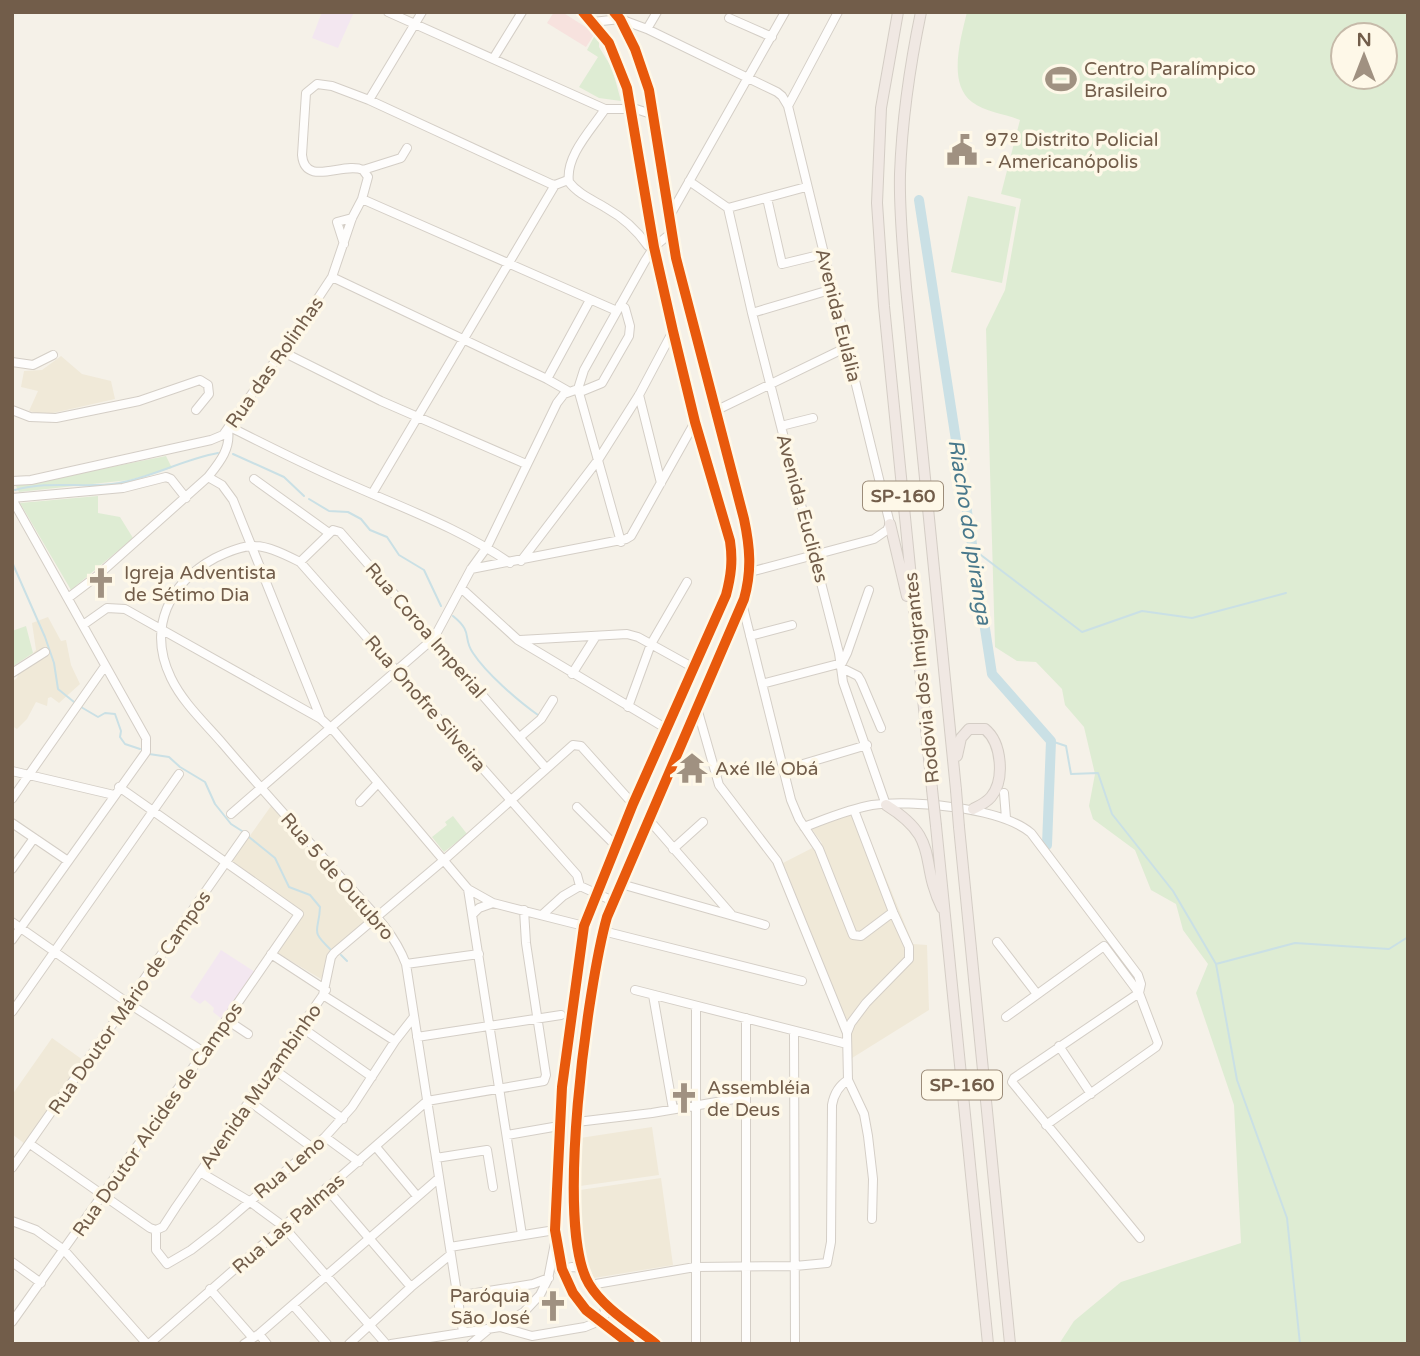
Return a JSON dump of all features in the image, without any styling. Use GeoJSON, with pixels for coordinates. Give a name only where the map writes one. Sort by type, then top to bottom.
{"type":"FeatureCollection","features":[{"type":"Feature","properties":{"kind":"highway","name":"Rodovia dos Imigrantes"},"geometry":{"type":"LineString","coordinates":[[898,12],[881,108],[877,195],[883,294],[988,1344]]}},
{"type":"Feature","properties":{"kind":"highway","name":"Rodovia dos Imigrantes"},"geometry":{"type":"LineString","coordinates":[[921,12],[905,109],[900,203],[1010,1344]]}},
{"type":"Feature","properties":{"kind":"highway"},"geometry":{"type":"LineString","coordinates":[[890,524],[917,638]]}},
{"type":"Feature","properties":{"kind":"highway"},"geometry":{"type":"LineString","coordinates":[[953,762],[961,738],[969,729],[985,729],[995,742],[999,767],[996,788],[990,798],[973,809]]}},
{"type":"Feature","properties":{"kind":"highway"},"geometry":{"type":"LineString","coordinates":[[886,805],[904,816],[920,835],[928,854],[936,896],[945,915]]}},
{"type":"Feature","properties":{"kind":"main road"},"geometry":{"type":"LineString","coordinates":[[583,12],[615,54],[632,109],[654,247],[695,422],[730,541],[732,558],[732,575],[726,595],[633,804],[584,926],[562,1087],[555,1235],[562,1269],[573,1293],[586,1310],[627,1343]]}},
{"type":"Feature","properties":{"kind":"main road"},"geometry":{"type":"LineString","coordinates":[[617,16],[646,80],[654,115],[671,233],[684,294],[744,519],[750,572],[742,603],[613,901],[597,960],[579,1083],[574,1188],[576,1232],[583,1268],[590,1285],[604,1302],[656,1344]]}},
{"type":"Feature","properties":{"kind":"main road"},"geometry":{"type":"LineString","coordinates":[[584,926],[598,935],[597,960]]}},
{"type":"Feature","properties":{"kind":"street"},"geometry":{"type":"LineString","coordinates":[[388,12],[605,109],[643,110],[654,115]]}},
{"type":"Feature","properties":{"kind":"street"},"geometry":{"type":"LineString","coordinates":[[369,100],[422,12]]}},
{"type":"Feature","properties":{"kind":"street"},"geometry":{"type":"LineString","coordinates":[[493,59],[522,12]]}},
{"type":"Feature","properties":{"kind":"street"},"geometry":{"type":"LineString","coordinates":[[647,29],[657,12]]}},
{"type":"Feature","properties":{"kind":"street"},"geometry":{"type":"LineString","coordinates":[[669,217],[785,12]]}},
{"type":"Feature","properties":{"kind":"street"},"geometry":{"type":"LineString","coordinates":[[788,106],[838,12]]}},
{"type":"Feature","properties":{"kind":"street"},"geometry":{"type":"LineString","coordinates":[[593,22],[617,16],[749,77],[782,96],[788,106]]}},
{"type":"Feature","properties":{"kind":"street"},"geometry":{"type":"LineString","coordinates":[[729,18],[772,37]]}},
{"type":"Feature","properties":{"kind":"street"},"geometry":{"type":"LineString","coordinates":[[407,148],[401,158],[363,170],[356,167],[314,172],[305,167],[302,155],[305,101],[309,90],[317,83],[324,83],[369,100],[555,185]]}},
{"type":"Feature","properties":{"kind":"street","name":"Avenida Eulália"},"geometry":{"type":"LineString","coordinates":[[788,106],[890,524]]}},
{"type":"Feature","properties":{"kind":"street"},"geometry":{"type":"LineString","coordinates":[[605,109],[574,155],[568,180],[580,193],[623,218],[648,246],[654,247]]}},
{"type":"Feature","properties":{"kind":"street","name":"Rua das Rolinhas"},"geometry":{"type":"LineString","coordinates":[[12,481],[56,475],[211,440],[229,428],[332,277],[352,218],[362,199],[368,177],[363,170]]}},
{"type":"Feature","properties":{"kind":"street"},"geometry":{"type":"LineString","coordinates":[[372,494],[555,185],[568,180]]}},
{"type":"Feature","properties":{"kind":"street"},"geometry":{"type":"LineString","coordinates":[[689,181],[728,208],[807,187]]}},
{"type":"Feature","properties":{"kind":"street"},"geometry":{"type":"LineString","coordinates":[[665,193],[681,197]]}},
{"type":"Feature","properties":{"kind":"street"},"geometry":{"type":"LineString","coordinates":[[767,198],[782,264],[823,254]]}},
{"type":"Feature","properties":{"kind":"street"},"geometry":{"type":"LineString","coordinates":[[332,277],[568,391],[602,383],[629,336],[630,326],[625,308],[590,300],[362,199]]}},
{"type":"Feature","properties":{"kind":"street","name":"Avenida Euclides"},"geometry":{"type":"LineString","coordinates":[[728,208],[770,384],[816,555],[842,665],[843,682],[886,805]]}},
{"type":"Feature","properties":{"kind":"street","name":"Rua das Rolinhas"},"geometry":{"type":"LineString","coordinates":[[344,244],[337,222],[352,218]]}},
{"type":"Feature","properties":{"kind":"street"},"geometry":{"type":"LineString","coordinates":[[621,542],[579,390],[584,370],[654,247],[671,233]]}},
{"type":"Feature","properties":{"kind":"street"},"geometry":{"type":"LineString","coordinates":[[752,313],[833,289]]}},
{"type":"Feature","properties":{"kind":"street"},"geometry":{"type":"LineString","coordinates":[[547,379],[590,300]]}},
{"type":"Feature","properties":{"kind":"street"},"geometry":{"type":"LineString","coordinates":[[521,561],[598,460],[639,396],[673,331]]}},
{"type":"Feature","properties":{"kind":"street"},"geometry":{"type":"LineString","coordinates":[[715,411],[847,348]]}},
{"type":"Feature","properties":{"kind":"street"},"geometry":{"type":"LineString","coordinates":[[281,351],[526,464]]}},
{"type":"Feature","properties":{"kind":"street"},"geometry":{"type":"LineString","coordinates":[[12,362],[33,365],[53,355]]}},
{"type":"Feature","properties":{"kind":"street"},"geometry":{"type":"LineString","coordinates":[[12,410],[30,417],[56,418],[139,401],[196,380],[208,385],[209,394],[196,410]]}},
{"type":"Feature","properties":{"kind":"street"},"geometry":{"type":"LineString","coordinates":[[231,814],[434,638],[471,569],[487,547],[557,403],[568,391]]}},
{"type":"Feature","properties":{"kind":"street"},"geometry":{"type":"LineString","coordinates":[[639,396],[661,483]]}},
{"type":"Feature","properties":{"kind":"street"},"geometry":{"type":"LineString","coordinates":[[781,426],[813,418]]}},
{"type":"Feature","properties":{"kind":"street"},"geometry":{"type":"LineString","coordinates":[[471,569],[621,542],[631,536],[695,422]]}},
{"type":"Feature","properties":{"kind":"street"},"geometry":{"type":"LineString","coordinates":[[68,598],[97,576],[208,477],[223,458],[229,441],[229,428],[487,547],[510,563]]}},
{"type":"Feature","properties":{"kind":"street"},"geometry":{"type":"LineString","coordinates":[[12,940],[146,752],[148,745],[12,499],[123,488],[166,477],[186,498]]}},
{"type":"Feature","properties":{"kind":"street"},"geometry":{"type":"LineString","coordinates":[[208,477],[229,492],[321,719]]}},
{"type":"Feature","properties":{"kind":"street"},"geometry":{"type":"LineString","coordinates":[[254,478],[329,533],[300,562]]}},
{"type":"Feature","properties":{"kind":"street"},"geometry":{"type":"LineString","coordinates":[[750,572],[874,540],[887,530],[890,524]]}},
{"type":"Feature","properties":{"kind":"street","name":"Rua Coroa Imperial"},"geometry":{"type":"LineString","coordinates":[[329,533],[335,530],[340,532],[546,768]]}},
{"type":"Feature","properties":{"kind":"street","name":"Rua Onofre Silveira"},"geometry":{"type":"LineString","coordinates":[[252,546],[265,548],[300,562],[577,875],[580,886],[613,901]]}},
{"type":"Feature","properties":{"kind":"street","name":"Rua 5 de Outubro"},"geometry":{"type":"LineString","coordinates":[[252,546],[220,556],[187,577],[171,598],[160,629],[165,663],[181,695],[377,917],[400,949],[406,964],[463,1332]]}},
{"type":"Feature","properties":{"kind":"street"},"geometry":{"type":"LineString","coordinates":[[628,706],[651,644],[687,582]]}},
{"type":"Feature","properties":{"kind":"street"},"geometry":{"type":"LineString","coordinates":[[461,588],[518,640],[667,729]]}},
{"type":"Feature","properties":{"kind":"street"},"geometry":{"type":"LineString","coordinates":[[842,665],[869,590]]}},
{"type":"Feature","properties":{"kind":"street"},"geometry":{"type":"LineString","coordinates":[[742,603],[794,811],[819,849],[853,935],[861,936],[893,912]]}},
{"type":"Feature","properties":{"kind":"street"},"geometry":{"type":"LineString","coordinates":[[83,625],[102,610],[119,607],[133,612],[321,719],[468,889],[493,903],[584,926]]}},
{"type":"Feature","properties":{"kind":"street"},"geometry":{"type":"LineString","coordinates":[[750,636],[792,625]]}},
{"type":"Feature","properties":{"kind":"street"},"geometry":{"type":"LineString","coordinates":[[518,640],[626,634],[651,644],[694,668]]}},
{"type":"Feature","properties":{"kind":"street"},"geometry":{"type":"LineString","coordinates":[[572,674],[596,636]]}},
{"type":"Feature","properties":{"kind":"street"},"geometry":{"type":"LineString","coordinates":[[12,673],[45,652]]}},
{"type":"Feature","properties":{"kind":"street"},"geometry":{"type":"LineString","coordinates":[[762,684],[842,665]]}},
{"type":"Feature","properties":{"kind":"street"},"geometry":{"type":"LineString","coordinates":[[842,665],[861,681],[881,728]]}},
{"type":"Feature","properties":{"kind":"street"},"geometry":{"type":"LineString","coordinates":[[12,799],[105,666]]}},
{"type":"Feature","properties":{"kind":"street"},"geometry":{"type":"LineString","coordinates":[[520,737],[541,719],[553,700]]}},
{"type":"Feature","properties":{"kind":"street"},"geometry":{"type":"LineString","coordinates":[[696,708],[719,785],[776,861],[847,1033]]}},
{"type":"Feature","properties":{"kind":"street","name":"Avenida Muzambinho"},"geometry":{"type":"LineString","coordinates":[[156,1230],[163,1227],[324,992],[331,957],[573,745],[581,746],[633,804]]}},
{"type":"Feature","properties":{"kind":"street"},"geometry":{"type":"LineString","coordinates":[[783,770],[867,746]]}},
{"type":"Feature","properties":{"kind":"street"},"geometry":{"type":"LineString","coordinates":[[12,771],[117,791],[153,810],[227,863]]}},
{"type":"Feature","properties":{"kind":"street"},"geometry":{"type":"LineString","coordinates":[[12,1012],[178,774]]}},
{"type":"Feature","properties":{"kind":"street"},"geometry":{"type":"LineString","coordinates":[[360,802],[378,783]]}},
{"type":"Feature","properties":{"kind":"street"},"geometry":{"type":"LineString","coordinates":[[1004,793],[1006,818]]}},
{"type":"Feature","properties":{"kind":"street"},"geometry":{"type":"LineString","coordinates":[[804,827],[854,810],[886,805],[973,809],[1006,818],[1031,832],[1138,975],[1141,984],[1139,993],[1014,1077],[1013,1084],[1140,1238]]}},
{"type":"Feature","properties":{"kind":"street"},"geometry":{"type":"LineString","coordinates":[[577,807],[616,846]]}},
{"type":"Feature","properties":{"kind":"street"},"geometry":{"type":"LineString","coordinates":[[854,810],[909,947],[909,959],[866,1003],[847,1033],[848,1080],[864,1114],[868,1136],[873,1180],[872,1219]]}},
{"type":"Feature","properties":{"kind":"street"},"geometry":{"type":"LineString","coordinates":[[649,820],[731,914]]}},
{"type":"Feature","properties":{"kind":"street"},"geometry":{"type":"LineString","coordinates":[[673,849],[704,822]]}},
{"type":"Feature","properties":{"kind":"street"},"geometry":{"type":"LineString","coordinates":[[12,823],[68,861]]}},
{"type":"Feature","properties":{"kind":"street","name":"Rua Doutor Mário de Campos"},"geometry":{"type":"LineString","coordinates":[[12,1168],[245,835]]}},
{"type":"Feature","properties":{"kind":"street"},"geometry":{"type":"LineString","coordinates":[[12,869],[34,838]]}},
{"type":"Feature","properties":{"kind":"street","name":"Rua Doutor Alcides de Campos"},"geometry":{"type":"LineString","coordinates":[[12,1322],[205,1052],[299,914],[227,863]]}},
{"type":"Feature","properties":{"kind":"street"},"geometry":{"type":"LineString","coordinates":[[542,915],[568,892],[580,886]]}},
{"type":"Feature","properties":{"kind":"street"},"geometry":{"type":"LineString","coordinates":[[628,886],[765,925]]}},
{"type":"Feature","properties":{"kind":"street"},"geometry":{"type":"LineString","coordinates":[[468,889],[522,1235]]}},
{"type":"Feature","properties":{"kind":"street"},"geometry":{"type":"LineString","coordinates":[[472,914],[493,903]]}},
{"type":"Feature","properties":{"kind":"street"},"geometry":{"type":"LineString","coordinates":[[555,904],[553,912],[556,918]]}},
{"type":"Feature","properties":{"kind":"street"},"geometry":{"type":"LineString","coordinates":[[427,1101],[541,1083],[546,1075],[526,943],[524,910]]}},
{"type":"Feature","properties":{"kind":"street"},"geometry":{"type":"LineString","coordinates":[[12,922],[128,1003],[205,1052]]}},
{"type":"Feature","properties":{"kind":"street"},"geometry":{"type":"LineString","coordinates":[[603,931],[802,981]]}},
{"type":"Feature","properties":{"kind":"street"},"geometry":{"type":"LineString","coordinates":[[997,942],[1037,994]]}},
{"type":"Feature","properties":{"kind":"street"},"geometry":{"type":"LineString","coordinates":[[1006,1017],[1104,946],[1139,993],[1157,1041],[1156,1047],[1046,1125]]}},
{"type":"Feature","properties":{"kind":"street"},"geometry":{"type":"LineString","coordinates":[[271,954],[395,1041]]}},
{"type":"Feature","properties":{"kind":"street"},"geometry":{"type":"LineString","coordinates":[[406,964],[478,954]]}},
{"type":"Feature","properties":{"kind":"street"},"geometry":{"type":"LineString","coordinates":[[635,990],[847,1044]]}},
{"type":"Feature","properties":{"kind":"street"},"geometry":{"type":"LineString","coordinates":[[653,995],[673,1109]]}},
{"type":"Feature","properties":{"kind":"street"},"geometry":{"type":"LineString","coordinates":[[696,1006],[696,1344]]}},
{"type":"Feature","properties":{"kind":"street"},"geometry":{"type":"LineString","coordinates":[[416,1037],[561,1015]]}},
{"type":"Feature","properties":{"kind":"street","name":"Rua Leno"},"geometry":{"type":"LineString","coordinates":[[156,1230],[156,1250],[167,1264],[191,1250],[325,1137],[342,1119],[413,1018]]}},
{"type":"Feature","properties":{"kind":"street"},"geometry":{"type":"LineString","coordinates":[[746,1018],[746,1344]]}},
{"type":"Feature","properties":{"kind":"street"},"geometry":{"type":"LineString","coordinates":[[226,1020],[248,1034]]}},
{"type":"Feature","properties":{"kind":"street"},"geometry":{"type":"LineString","coordinates":[[301,1027],[372,1077]]}},
{"type":"Feature","properties":{"kind":"street"},"geometry":{"type":"LineString","coordinates":[[794,1031],[795,1344]]}},
{"type":"Feature","properties":{"kind":"street"},"geometry":{"type":"LineString","coordinates":[[1059,1046],[1091,1094]]}},
{"type":"Feature","properties":{"kind":"street"},"geometry":{"type":"LineString","coordinates":[[272,1069],[342,1119]]}},
{"type":"Feature","properties":{"kind":"street"},"geometry":{"type":"LineString","coordinates":[[590,1285],[695,1267],[822,1265],[828,1261],[831,1242],[832,1105],[833,1096],[841,1084],[848,1080]]}},
{"type":"Feature","properties":{"kind":"street"},"geometry":{"type":"LineString","coordinates":[[577,1122],[626,1117],[746,1097]]}},
{"type":"Feature","properties":{"kind":"street"},"geometry":{"type":"LineString","coordinates":[[249,1101],[313,1148]]}},
{"type":"Feature","properties":{"kind":"street","name":"Rua Las Palmas"},"geometry":{"type":"LineString","coordinates":[[148,1344],[427,1101]]}},
{"type":"Feature","properties":{"kind":"street"},"geometry":{"type":"LineString","coordinates":[[507,1135],[559,1126]]}},
{"type":"Feature","properties":{"kind":"street"},"geometry":{"type":"LineString","coordinates":[[325,1137],[359,1162]]}},
{"type":"Feature","properties":{"kind":"street"},"geometry":{"type":"LineString","coordinates":[[30,1144],[156,1230]]}},
{"type":"Feature","properties":{"kind":"street"},"geometry":{"type":"LineString","coordinates":[[376,1147],[417,1196]]}},
{"type":"Feature","properties":{"kind":"street"},"geometry":{"type":"LineString","coordinates":[[436,1158],[488,1150],[493,1187]]}},
{"type":"Feature","properties":{"kind":"street"},"geometry":{"type":"LineString","coordinates":[[200,1172],[249,1201],[283,1226],[388,1344],[500,1327],[533,1305],[555,1271],[583,1268]]}},
{"type":"Feature","properties":{"kind":"street"},"geometry":{"type":"LineString","coordinates":[[244,1344],[439,1178]]}},
{"type":"Feature","properties":{"kind":"street"},"geometry":{"type":"LineString","coordinates":[[326,1188],[411,1287]]}},
{"type":"Feature","properties":{"kind":"street"},"geometry":{"type":"LineString","coordinates":[[12,1221],[36,1230],[64,1250],[148,1344]]}},
{"type":"Feature","properties":{"kind":"street"},"geometry":{"type":"LineString","coordinates":[[349,1344],[450,1251],[522,1235],[555,1235],[548,1279]]}},
{"type":"Feature","properties":{"kind":"street"},"geometry":{"type":"LineString","coordinates":[[12,1262],[41,1283]]}},
{"type":"Feature","properties":{"kind":"street"},"geometry":{"type":"LineString","coordinates":[[457,1296],[533,1284],[548,1279]]}},
{"type":"Feature","properties":{"kind":"street"},"geometry":{"type":"LineString","coordinates":[[210,1289],[267,1344]]}},
{"type":"Feature","properties":{"kind":"street"},"geometry":{"type":"LineString","coordinates":[[500,1327],[532,1336],[585,1327],[600,1322],[605,1315],[604,1302]]}},
{"type":"Feature","properties":{"kind":"street"},"geometry":{"type":"LineString","coordinates":[[293,1305],[327,1344]]}},
{"type":"Feature","properties":{"kind":"street"},"geometry":{"type":"LineString","coordinates":[[471,1344],[489,1329]]}},
{"type":"Feature","properties":{"kind":"shaded area"},"geometry":{"type":"Polygon","coordinates":[[[322,12],[354,12],[338,48],[312,38],[322,12]]]}},
{"type":"Feature","properties":{"kind":"shaded area"},"geometry":{"type":"Polygon","coordinates":[[[554,12],[562,12],[595,33],[586,47],[547,23],[554,12]]]}},
{"type":"Feature","properties":{"kind":"shaded area"},"geometry":{"type":"Polygon","coordinates":[[[61,356],[82,374],[111,381],[115,399],[44,415],[29,411],[38,391],[21,387],[24,371],[42,370],[61,356]]]}},
{"type":"Feature","properties":{"kind":"shaded area"},"geometry":{"type":"Polygon","coordinates":[[[48,617],[61,641],[66,640],[71,665],[80,684],[59,703],[51,697],[48,698],[47,706],[36,702],[27,719],[17,729],[12,726],[12,682],[17,678],[20,667],[36,650],[32,623],[48,617]]]}},
{"type":"Feature","properties":{"kind":"shaded area"},"geometry":{"type":"Polygon","coordinates":[[[271,806],[372,916],[331,952],[321,979],[276,952],[303,913],[232,861],[271,806]]]}},
{"type":"Feature","properties":{"kind":"shaded area"},"geometry":{"type":"Polygon","coordinates":[[[858,810],[913,944],[927,945],[929,1010],[852,1058],[852,1028],[842,1011],[783,863],[822,843],[811,828],[858,810]]]}},
{"type":"Feature","properties":{"kind":"shaded area"},"geometry":{"type":"Polygon","coordinates":[[[221,950],[255,972],[222,1019],[205,1000],[200,1004],[190,997],[221,950]]]}},
{"type":"Feature","properties":{"kind":"shaded area"},"geometry":{"type":"Polygon","coordinates":[[[52,1038],[83,1060],[25,1144],[12,1134],[12,1095],[52,1038]]]}},
{"type":"Feature","properties":{"kind":"shaded area"},"geometry":{"type":"Polygon","coordinates":[[[652,1127],[659,1175],[580,1186],[580,1138],[652,1127]]]}},
{"type":"Feature","properties":{"kind":"shaded area"},"geometry":{"type":"Polygon","coordinates":[[[661,1178],[673,1265],[594,1278],[585,1258],[579,1218],[580,1190],[661,1178]]]}},
{"type":"Feature","properties":{"kind":"green space"},"geometry":{"type":"Polygon","coordinates":[[[967,12],[1408,12],[1408,1344],[1059,1344],[1074,1321],[1121,1282],[1241,1243],[1234,1105],[1196,993],[1208,964],[1183,930],[1176,904],[1151,890],[1135,850],[1093,819],[1089,806],[1095,774],[1084,727],[1065,705],[1062,689],[1036,662],[1017,661],[995,647],[986,329],[1005,290],[1021,199],[1001,194],[1020,120],[983,108],[964,94],[958,72],[959,47],[967,12]]]}},
{"type":"Feature","properties":{"kind":"green space"},"geometry":{"type":"Polygon","coordinates":[[[595,35],[612,68],[621,101],[599,98],[579,87],[598,57],[587,50],[595,35]]]}},
{"type":"Feature","properties":{"kind":"green space"},"geometry":{"type":"Polygon","coordinates":[[[968,196],[1016,207],[1002,283],[951,272],[968,196]]]}},
{"type":"Feature","properties":{"kind":"green space"},"geometry":{"type":"Polygon","coordinates":[[[166,456],[172,468],[129,480],[19,492],[16,486],[166,456]]]}},
{"type":"Feature","properties":{"kind":"green space"},"geometry":{"type":"Polygon","coordinates":[[[98,496],[98,513],[120,517],[133,538],[71,590],[20,503],[98,496]]]}},
{"type":"Feature","properties":{"kind":"green space"},"geometry":{"type":"Polygon","coordinates":[[[26,626],[33,653],[12,667],[12,631],[26,626]]]}},
{"type":"Feature","properties":{"kind":"green space"},"geometry":{"type":"Polygon","coordinates":[[[453,816],[467,834],[444,852],[432,837],[447,825],[445,822],[453,816]]]}},
{"type":"Feature","properties":{"kind":"waterway","name":"Riacho do Ipiranga"},"geometry":{"type":"LineString","coordinates":[[919,200],[992,674],[1051,741],[1047,845]]}},
{"type":"Feature","properties":{"kind":"waterway"},"geometry":{"type":"LineString","coordinates":[[15,490],[41,486],[119,483],[218,453]]}},
{"type":"Feature","properties":{"kind":"waterway"},"geometry":{"type":"LineString","coordinates":[[233,454],[284,477],[304,496]]}},
{"type":"Feature","properties":{"kind":"waterway"},"geometry":{"type":"LineString","coordinates":[[309,499],[329,511],[348,512],[361,519],[370,530],[387,537],[399,555],[424,570],[441,606]]}},
{"type":"Feature","properties":{"kind":"waterway"},"geometry":{"type":"LineString","coordinates":[[973,549],[1082,632],[1142,611],[1192,618],[1286,593]]}},
{"type":"Feature","properties":{"kind":"waterway"},"geometry":{"type":"LineString","coordinates":[[12,562],[45,637],[54,663],[58,689],[74,702]]}},
{"type":"Feature","properties":{"kind":"waterway"},"geometry":{"type":"LineString","coordinates":[[453,616],[466,631],[470,648],[479,661],[512,695],[538,715]]}},
{"type":"Feature","properties":{"kind":"waterway"},"geometry":{"type":"LineString","coordinates":[[81,707],[98,717],[105,713],[115,714],[121,731],[120,737],[125,744],[140,749]]}},
{"type":"Feature","properties":{"kind":"waterway"},"geometry":{"type":"LineString","coordinates":[[1051,741],[1066,746],[1071,774],[1098,773],[1112,814],[1173,891],[1216,964],[1237,1080],[1287,1218],[1300,1344]]}},
{"type":"Feature","properties":{"kind":"waterway"},"geometry":{"type":"LineString","coordinates":[[149,754],[169,757],[205,782],[215,804],[231,824],[242,831]]}},
{"type":"Feature","properties":{"kind":"waterway"},"geometry":{"type":"LineString","coordinates":[[249,837],[275,858],[289,887],[310,895],[320,907],[318,934],[331,950]]}},
{"type":"Feature","properties":{"kind":"waterway"},"geometry":{"type":"LineString","coordinates":[[1216,964],[1295,943],[1389,949],[1408,937]]}},
{"type":"Feature","properties":{"kind":"waterway"},"geometry":{"type":"LineString","coordinates":[[341,955],[347,961]]}},
{"type":"Feature","properties":{"kind":"cycle path"},"geometry":{"type":"LineString","coordinates":[[583,12],[609,43],[627,88],[654,247],[695,422],[730,541],[731,555],[726,595],[633,804],[584,926],[562,1087],[555,1230],[562,1269],[573,1293],[586,1310],[630,1344]]}},
{"type":"Feature","properties":{"kind":"cycle path"},"geometry":{"type":"LineString","coordinates":[[614,12],[635,49],[649,90],[676,258],[744,519],[749,559],[744,599],[607,917],[591,995],[584,1048],[574,1160],[574,1212],[579,1255],[595,1293],[656,1344]]}},
{"type":"Feature","properties":{"kind":"place","name":"Centro Paralímpico Brasileiro"},"geometry":{"type":"Point","coordinates":[1061,79]}},
{"type":"Feature","properties":{"kind":"place","name":"97º Distrito Policial - Americanópolis"},"geometry":{"type":"Point","coordinates":[962,150]}},
{"type":"Feature","properties":{"kind":"place","name":"Igreja Adventista de Sétimo Dia"},"geometry":{"type":"Point","coordinates":[101,583]}},
{"type":"Feature","properties":{"kind":"place","name":"Axé Ilé Obá"},"geometry":{"type":"Point","coordinates":[692,768]}},
{"type":"Feature","properties":{"kind":"place","name":"Assembléia de Deus"},"geometry":{"type":"Point","coordinates":[684,1098]}},
{"type":"Feature","properties":{"kind":"place","name":"Paróquia São José"},"geometry":{"type":"Point","coordinates":[553,1306]}}]}
